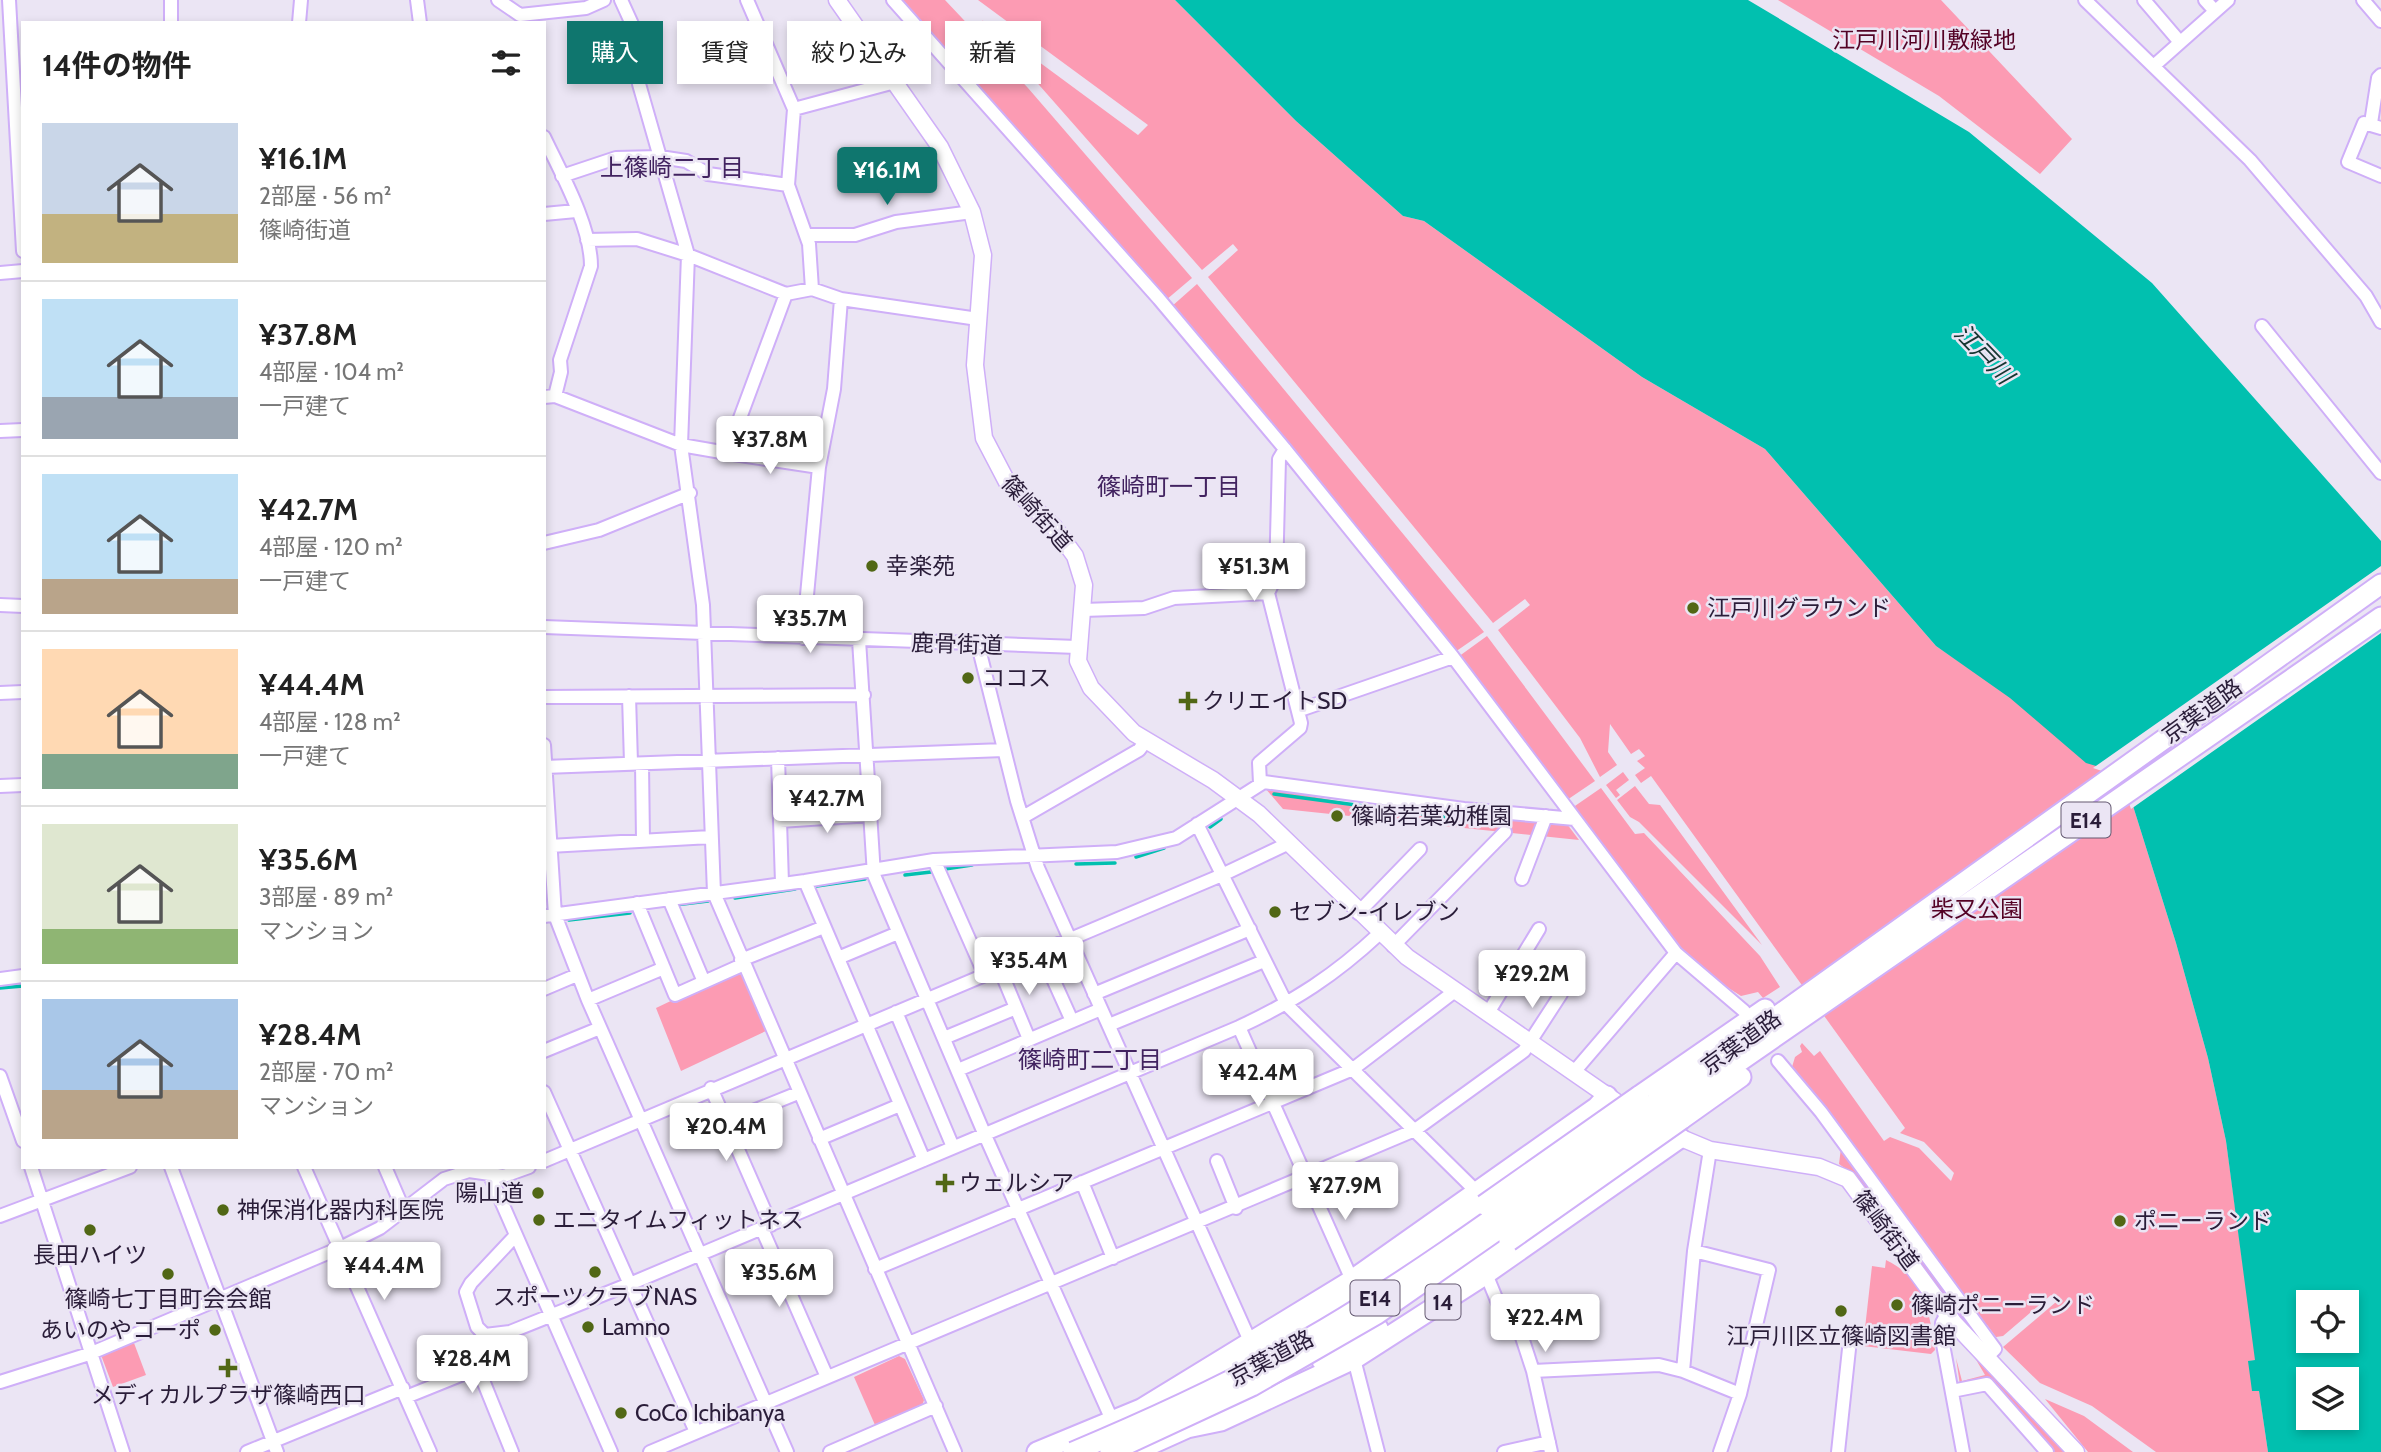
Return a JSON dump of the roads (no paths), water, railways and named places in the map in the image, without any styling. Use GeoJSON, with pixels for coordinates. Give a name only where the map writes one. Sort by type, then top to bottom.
{"type":"FeatureCollection","features":[{"type":"Feature","properties":{"kind":"highway","name":"京葉道路"},"geometry":{"type":"LineString","coordinates":[[1787,1018],[2082,797],[2381,584]]}},
{"type":"Feature","properties":{"kind":"highway","name":"京葉道路"},"geometry":{"type":"LineString","coordinates":[[1787,1018],[1963,917],[2096,814],[2381,617]]}},
{"type":"Feature","properties":{"kind":"highway","name":"E14"},"geometry":{"type":"LineString","coordinates":[[1187,1428],[1257,1396],[1340,1351],[1510,1241],[1787,1018]]}},
{"type":"Feature","properties":{"kind":"highway","name":"E14"},"geometry":{"type":"LineString","coordinates":[[1141,1409],[1188,1391],[1317,1319],[1474,1200],[1666,1117],[1787,1018]]}},
{"type":"Feature","properties":{"kind":"highway","name":"京葉道路"},"geometry":{"type":"LineString","coordinates":[[1037,1452],[1141,1409],[1352,1280],[1474,1200],[1611,1099]]}},
{"type":"Feature","properties":{"kind":"highway","name":"京葉道路"},"geometry":{"type":"LineString","coordinates":[[1134,1452],[1158,1447],[1187,1428],[1221,1421],[1354,1359],[1485,1271],[1666,1117]]}},
{"type":"Feature","properties":{"kind":"highway","name":"京葉道路"},"geometry":{"type":"LineString","coordinates":[[1073,1452],[1192,1400],[1325,1329],[1666,1117]]}},
{"type":"Feature","properties":{"kind":"highway","name":"京葉道路"},"geometry":{"type":"LineString","coordinates":[[1110,1452],[1252,1386],[1377,1314],[1666,1117]]}},
{"type":"Feature","properties":{"kind":"main road","name":"篠崎街道"},"geometry":{"type":"LineString","coordinates":[[837,0],[852,21]]}},
{"type":"Feature","properties":{"kind":"main road","name":"篠崎街道"},"geometry":{"type":"LineString","coordinates":[[896,84],[940,147],[972,212],[983,255],[975,365],[984,438],[1007,482],[1054,527],[1075,556],[1084,585],[1077,661],[1091,688],[1124,724],[1146,741],[1237,796],[1289,843],[1393,946],[1611,1099]]}},
{"type":"Feature","properties":{"kind":"main road","name":"篠崎街道"},"geometry":{"type":"LineString","coordinates":[[1666,1117],[1710,1150],[1819,1167],[1848,1179],[1947,1314],[2076,1452]]}},
{"type":"Feature","properties":{"kind":"street"},"geometry":{"type":"LineString","coordinates":[[9,0],[19,112],[21,182]]}},
{"type":"Feature","properties":{"kind":"street"},"geometry":{"type":"LineString","coordinates":[[171,0],[171,21]]}},
{"type":"Feature","properties":{"kind":"street"},"geometry":{"type":"LineString","coordinates":[[299,21],[301,0]]}},
{"type":"Feature","properties":{"kind":"street"},"geometry":{"type":"LineString","coordinates":[[417,0],[420,21]]}},
{"type":"Feature","properties":{"kind":"street"},"geometry":{"type":"LineString","coordinates":[[498,0],[520,15],[586,8],[604,0]]}},
{"type":"Feature","properties":{"kind":"street"},"geometry":{"type":"LineString","coordinates":[[621,0],[642,46],[639,84],[688,255],[681,445],[690,493],[705,633],[714,893],[955,1452]]}},
{"type":"Feature","properties":{"kind":"street"},"geometry":{"type":"LineString","coordinates":[[747,0],[794,109],[788,185],[806,235],[812,289]]}},
{"type":"Feature","properties":{"kind":"street"},"geometry":{"type":"LineString","coordinates":[[893,0],[1159,299],[1285,449],[1453,657],[1675,953],[1744,1011]]}},
{"type":"Feature","properties":{"kind":"street"},"geometry":{"type":"LineString","coordinates":[[2085,0],[2250,160],[2366,296],[2381,322]]}},
{"type":"Feature","properties":{"kind":"street"},"geometry":{"type":"LineString","coordinates":[[2144,0],[2179,41]]}},
{"type":"Feature","properties":{"kind":"street"},"geometry":{"type":"LineString","coordinates":[[2205,0],[2215,11]]}},
{"type":"Feature","properties":{"kind":"street"},"geometry":{"type":"LineString","coordinates":[[2157,63],[2228,0]]}},
{"type":"Feature","properties":{"kind":"street"},"geometry":{"type":"LineString","coordinates":[[2363,0],[2381,21]]}},
{"type":"Feature","properties":{"kind":"street"},"geometry":{"type":"LineString","coordinates":[[513,9],[513,21]]}},
{"type":"Feature","properties":{"kind":"street"},"geometry":{"type":"LineString","coordinates":[[2381,75],[2378,78],[2376,126],[2364,123],[2348,162],[2381,176]]}},
{"type":"Feature","properties":{"kind":"street"},"geometry":{"type":"LineString","coordinates":[[794,109],[888,84]]}},
{"type":"Feature","properties":{"kind":"street"},"geometry":{"type":"LineString","coordinates":[[0,113],[19,112]]}},
{"type":"Feature","properties":{"kind":"street"},"geometry":{"type":"LineString","coordinates":[[546,141],[587,240],[591,266],[560,360],[561,373],[550,397],[681,445],[819,467]]}},
{"type":"Feature","properties":{"kind":"street"},"geometry":{"type":"LineString","coordinates":[[562,176],[615,158],[660,157],[686,161],[708,174],[788,185]]}},
{"type":"Feature","properties":{"kind":"street"},"geometry":{"type":"LineString","coordinates":[[546,214],[576,211]]}},
{"type":"Feature","properties":{"kind":"street"},"geometry":{"type":"LineString","coordinates":[[806,235],[855,235],[896,222],[972,212]]}},
{"type":"Feature","properties":{"kind":"street"},"geometry":{"type":"LineString","coordinates":[[587,240],[637,239],[688,255],[786,294],[812,289],[841,299],[978,319]]}},
{"type":"Feature","properties":{"kind":"street"},"geometry":{"type":"LineString","coordinates":[[0,273],[21,271]]}},
{"type":"Feature","properties":{"kind":"street"},"geometry":{"type":"LineString","coordinates":[[727,453],[786,294]]}},
{"type":"Feature","properties":{"kind":"street"},"geometry":{"type":"LineString","coordinates":[[803,638],[819,467],[834,389],[841,299]]}},
{"type":"Feature","properties":{"kind":"street"},"geometry":{"type":"LineString","coordinates":[[2262,326],[2381,473]]}},
{"type":"Feature","properties":{"kind":"street"},"geometry":{"type":"LineString","coordinates":[[0,431],[21,430]]}},
{"type":"Feature","properties":{"kind":"street"},"geometry":{"type":"LineString","coordinates":[[1266,783],[1259,763],[1300,728],[1300,710],[1268,593],[1276,576],[1279,459],[1285,449]]}},
{"type":"Feature","properties":{"kind":"street"},"geometry":{"type":"LineString","coordinates":[[546,543],[599,530],[690,493]]}},
{"type":"Feature","properties":{"kind":"street"},"geometry":{"type":"LineString","coordinates":[[1083,610],[1144,608],[1174,598],[1268,593]]}},
{"type":"Feature","properties":{"kind":"street"},"geometry":{"type":"LineString","coordinates":[[0,605],[21,606]]}},
{"type":"Feature","properties":{"kind":"street","name":"鹿骨街道"},"geometry":{"type":"LineString","coordinates":[[546,627],[1077,647]]}},
{"type":"Feature","properties":{"kind":"street"},"geometry":{"type":"LineString","coordinates":[[859,640],[874,870],[926,999],[1112,1420]]}},
{"type":"Feature","properties":{"kind":"street"},"geometry":{"type":"LineString","coordinates":[[978,645],[1034,854],[1250,1341]]}},
{"type":"Feature","properties":{"kind":"street"},"geometry":{"type":"LineString","coordinates":[[1300,710],[1453,657]]}},
{"type":"Feature","properties":{"kind":"street"},"geometry":{"type":"LineString","coordinates":[[0,693],[21,692]]}},
{"type":"Feature","properties":{"kind":"street"},"geometry":{"type":"LineString","coordinates":[[546,697],[864,695]]}},
{"type":"Feature","properties":{"kind":"street"},"geometry":{"type":"LineString","coordinates":[[629,696],[643,841]]}},
{"type":"Feature","properties":{"kind":"street"},"geometry":{"type":"LineString","coordinates":[[1023,817],[1139,750],[1146,741]]}},
{"type":"Feature","properties":{"kind":"street"},"geometry":{"type":"LineString","coordinates":[[546,767],[1004,750]]}},
{"type":"Feature","properties":{"kind":"street"},"geometry":{"type":"LineString","coordinates":[[778,758],[782,883]]}},
{"type":"Feature","properties":{"kind":"street"},"geometry":{"type":"LineString","coordinates":[[549,916],[805,881],[933,860],[1117,852],[1176,838],[1237,796],[1266,783],[1575,819]]}},
{"type":"Feature","properties":{"kind":"street"},"geometry":{"type":"LineString","coordinates":[[0,786],[21,785]]}},
{"type":"Feature","properties":{"kind":"street"},"geometry":{"type":"LineString","coordinates":[[546,787],[549,916],[787,1452]]}},
{"type":"Feature","properties":{"kind":"street"},"geometry":{"type":"LineString","coordinates":[[780,821],[871,815]]}},
{"type":"Feature","properties":{"kind":"street"},"geometry":{"type":"LineString","coordinates":[[1522,879],[1546,816]]}},
{"type":"Feature","properties":{"kind":"street"},"geometry":{"type":"LineString","coordinates":[[1197,824],[1287,1005],[1415,1130],[1474,1200]]}},
{"type":"Feature","properties":{"kind":"street"},"geometry":{"type":"LineString","coordinates":[[1393,946],[1505,832]]}},
{"type":"Feature","properties":{"kind":"street"},"geometry":{"type":"LineString","coordinates":[[549,846],[710,836]]}},
{"type":"Feature","properties":{"kind":"street"},"geometry":{"type":"LineString","coordinates":[[546,1160],[711,1088],[1222,875],[1289,843]]}},
{"type":"Feature","properties":{"kind":"street"},"geometry":{"type":"LineString","coordinates":[[1359,913],[1420,849]]}},
{"type":"Feature","properties":{"kind":"street"},"geometry":{"type":"LineString","coordinates":[[933,860],[984,973]]}},
{"type":"Feature","properties":{"kind":"street"},"geometry":{"type":"LineString","coordinates":[[805,881],[924,1160]]}},
{"type":"Feature","properties":{"kind":"street"},"geometry":{"type":"LineString","coordinates":[[669,899],[704,982]]}},
{"type":"Feature","properties":{"kind":"street"},"geometry":{"type":"LineString","coordinates":[[637,903],[675,995],[824,927]]}},
{"type":"Feature","properties":{"kind":"street"},"geometry":{"type":"LineString","coordinates":[[1094,994],[1250,929]]}},
{"type":"Feature","properties":{"kind":"street"},"geometry":{"type":"LineString","coordinates":[[1488,1013],[1539,929]]}},
{"type":"Feature","properties":{"kind":"street"},"geometry":{"type":"LineString","coordinates":[[838,958],[898,933]]}},
{"type":"Feature","properties":{"kind":"street"},"geometry":{"type":"LineString","coordinates":[[516,1235],[467,1287],[466,1300],[477,1327],[485,1335],[498,1336],[632,1283],[1239,1027],[1287,1005],[1339,970],[1381,933]]}},
{"type":"Feature","properties":{"kind":"street"},"geometry":{"type":"LineString","coordinates":[[1041,950],[1072,1021]]}},
{"type":"Feature","properties":{"kind":"street"},"geometry":{"type":"LineString","coordinates":[[1574,1072],[1675,953]]}},
{"type":"Feature","properties":{"kind":"street"},"geometry":{"type":"LineString","coordinates":[[1109,1025],[1264,961]]}},
{"type":"Feature","properties":{"kind":"street"},"geometry":{"type":"LineString","coordinates":[[999,967],[1030,1039]]}},
{"type":"Feature","properties":{"kind":"street"},"geometry":{"type":"LineString","coordinates":[[588,1000],[664,968]]}},
{"type":"Feature","properties":{"kind":"street"},"geometry":{"type":"LineString","coordinates":[[546,988],[577,975]]}},
{"type":"Feature","properties":{"kind":"street"},"geometry":{"type":"LineString","coordinates":[[0,979],[21,976]]}},
{"type":"Feature","properties":{"kind":"street"},"geometry":{"type":"LineString","coordinates":[[875,1269],[1353,1069],[1455,991]]}},
{"type":"Feature","properties":{"kind":"street"},"geometry":{"type":"LineString","coordinates":[[650,1452],[1236,1208],[1415,1130],[1532,1043],[1561,993]]}},
{"type":"Feature","properties":{"kind":"street"},"geometry":{"type":"LineString","coordinates":[[944,1038],[1016,1008]]}},
{"type":"Feature","properties":{"kind":"street"},"geometry":{"type":"LineString","coordinates":[[958,1070],[1101,1009]]}},
{"type":"Feature","properties":{"kind":"street"},"geometry":{"type":"LineString","coordinates":[[895,1012],[953,1147]]}},
{"type":"Feature","properties":{"kind":"street"},"geometry":{"type":"LineString","coordinates":[[1239,1027],[1352,1280]]}},
{"type":"Feature","properties":{"kind":"street"},"geometry":{"type":"LineString","coordinates":[[546,1050],[600,1028]]}},
{"type":"Feature","properties":{"kind":"street"},"geometry":{"type":"LineString","coordinates":[[1778,1061],[1821,1112],[1995,1349],[1986,1358]]}},
{"type":"Feature","properties":{"kind":"street"},"geometry":{"type":"LineString","coordinates":[[0,1076],[21,1136]]}},
{"type":"Feature","properties":{"kind":"street"},"geometry":{"type":"LineString","coordinates":[[711,1088],[827,1377]]}},
{"type":"Feature","properties":{"kind":"street"},"geometry":{"type":"LineString","coordinates":[[726,1122],[798,1093]]}},
{"type":"Feature","properties":{"kind":"street"},"geometry":{"type":"LineString","coordinates":[[546,1096],[632,1283],[696,1432]]}},
{"type":"Feature","properties":{"kind":"street"},"geometry":{"type":"LineString","coordinates":[[819,1139],[901,1105]]}},
{"type":"Feature","properties":{"kind":"street"},"geometry":{"type":"LineString","coordinates":[[1683,1371],[1695,1251],[1710,1150]]}},
{"type":"Feature","properties":{"kind":"street"},"geometry":{"type":"LineString","coordinates":[[1217,1161],[1236,1208]]}},
{"type":"Feature","properties":{"kind":"street"},"geometry":{"type":"LineString","coordinates":[[32,1169],[89,1354],[123,1452]]}},
{"type":"Feature","properties":{"kind":"street"},"geometry":{"type":"LineString","coordinates":[[0,1216],[125,1169]]}},
{"type":"Feature","properties":{"kind":"street"},"geometry":{"type":"LineString","coordinates":[[172,1169],[275,1446]]}},
{"type":"Feature","properties":{"kind":"street"},"geometry":{"type":"LineString","coordinates":[[305,1169],[342,1247],[430,1452]]}},
{"type":"Feature","properties":{"kind":"street"},"geometry":{"type":"LineString","coordinates":[[386,1169],[404,1211]]}},
{"type":"Feature","properties":{"kind":"street"},"geometry":{"type":"LineString","coordinates":[[0,1382],[89,1354],[342,1247],[380,1228],[444,1179],[469,1171],[509,1175],[524,1169]]}},
{"type":"Feature","properties":{"kind":"street"},"geometry":{"type":"LineString","coordinates":[[488,1171],[611,1452]]}},
{"type":"Feature","properties":{"kind":"street"},"geometry":{"type":"LineString","coordinates":[[1082,1182],[1113,1258]]}},
{"type":"Feature","properties":{"kind":"street"},"geometry":{"type":"LineString","coordinates":[[1695,1251],[1769,1270],[1740,1394],[1720,1452]]}},
{"type":"Feature","properties":{"kind":"street"},"geometry":{"type":"LineString","coordinates":[[1485,1271],[1498,1303],[1517,1322],[1533,1371],[1550,1447],[1504,1452]]}},
{"type":"Feature","properties":{"kind":"street"},"geometry":{"type":"LineString","coordinates":[[1947,1314],[1942,1323],[1942,1339],[1963,1452]]}},
{"type":"Feature","properties":{"kind":"street"},"geometry":{"type":"LineString","coordinates":[[1838,1452],[1849,1349]]}},
{"type":"Feature","properties":{"kind":"street"},"geometry":{"type":"LineString","coordinates":[[1354,1359],[1377,1452]]}},
{"type":"Feature","properties":{"kind":"street"},"geometry":{"type":"LineString","coordinates":[[1533,1371],[1659,1365],[1683,1371],[1740,1394]]}},
{"type":"Feature","properties":{"kind":"street"},"geometry":{"type":"LineString","coordinates":[[247,1452],[275,1446],[404,1392],[478,1368],[512,1452]]}},
{"type":"Feature","properties":{"kind":"street"},"geometry":{"type":"LineString","coordinates":[[1951,1391],[1987,1384],[2047,1452]]}},
{"type":"Feature","properties":{"kind":"street"},"geometry":{"type":"LineString","coordinates":[[830,1452],[936,1406]]}},
{"type":"Feature","properties":{"kind":"water","name":"江戸川"},"geometry":{"type":"Polygon","coordinates":[[[1175,0],[1748,0],[1969,132],[2152,283],[2381,541],[2381,1452],[2268,1452],[2259,1391],[2252,1391],[2248,1361],[2255,1360],[2226,1141],[2208,1058],[2176,943],[2123,774],[2086,763],[2010,698],[1936,646],[1765,449],[1642,377],[1424,221],[1403,216],[1296,121],[1175,0]]]}},
{"type":"Feature","properties":{"kind":"waterway"},"geometry":{"type":"LineString","coordinates":[[1274,794],[1475,821]]}},
{"type":"Feature","properties":{"kind":"waterway"},"geometry":{"type":"LineString","coordinates":[[1210,827],[1221,819]]}},
{"type":"Feature","properties":{"kind":"waterway"},"geometry":{"type":"LineString","coordinates":[[1136,857],[1164,848]]}},
{"type":"Feature","properties":{"kind":"waterway"},"geometry":{"type":"LineString","coordinates":[[1076,864],[1115,863]]}},
{"type":"Feature","properties":{"kind":"waterway"},"geometry":{"type":"LineString","coordinates":[[945,869],[972,865]]}},
{"type":"Feature","properties":{"kind":"waterway"},"geometry":{"type":"LineString","coordinates":[[905,875],[931,872]]}},
{"type":"Feature","properties":{"kind":"waterway"},"geometry":{"type":"LineString","coordinates":[[817,886],[865,879]]}},
{"type":"Feature","properties":{"kind":"waterway"},"geometry":{"type":"LineString","coordinates":[[735,898],[795,889]]}},
{"type":"Feature","properties":{"kind":"waterway"},"geometry":{"type":"LineString","coordinates":[[675,905],[708,901]]}},
{"type":"Feature","properties":{"kind":"waterway"},"geometry":{"type":"LineString","coordinates":[[569,920],[630,913]]}},
{"type":"Feature","properties":{"kind":"waterway"},"geometry":{"type":"LineString","coordinates":[[0,988],[21,986]]}},
{"type":"Feature","properties":{"kind":"place","name":"幸楽苑"},"geometry":{"type":"Point","coordinates":[872,566]}},
{"type":"Feature","properties":{"kind":"place","name":"江戸川グラウンド"},"geometry":{"type":"Point","coordinates":[1693,608]}},
{"type":"Feature","properties":{"kind":"place","name":"ココス"},"geometry":{"type":"Point","coordinates":[968,678]}},
{"type":"Feature","properties":{"kind":"place","name":"クリエイトSD"},"geometry":{"type":"Point","coordinates":[1188,701]}},
{"type":"Feature","properties":{"kind":"place","name":"篠崎若葉幼稚園"},"geometry":{"type":"Point","coordinates":[1337,816]}},
{"type":"Feature","properties":{"kind":"place","name":"セブン-イレブン"},"geometry":{"type":"Point","coordinates":[1275,912]}},
{"type":"Feature","properties":{"kind":"place","name":"ウェルシア"},"geometry":{"type":"Point","coordinates":[945,1183]}},
{"type":"Feature","properties":{"kind":"place","name":"陽山道"},"geometry":{"type":"Point","coordinates":[538,1193]}},
{"type":"Feature","properties":{"kind":"place","name":"神保消化器内科医院"},"geometry":{"type":"Point","coordinates":[223,1210]}},
{"type":"Feature","properties":{"kind":"place","name":"エニタイムフィットネス"},"geometry":{"type":"Point","coordinates":[539,1220]}},
{"type":"Feature","properties":{"kind":"place","name":"ポニーランド"},"geometry":{"type":"Point","coordinates":[2120,1221]}},
{"type":"Feature","properties":{"kind":"place","name":"長田ハイツ"},"geometry":{"type":"Point","coordinates":[90,1230]}},
{"type":"Feature","properties":{"kind":"place","name":"スポーツクラブNAS"},"geometry":{"type":"Point","coordinates":[595,1272]}},
{"type":"Feature","properties":{"kind":"place","name":"篠崎七丁目町会会館"},"geometry":{"type":"Point","coordinates":[168,1274]}},
{"type":"Feature","properties":{"kind":"place","name":"篠崎ポニーランド"},"geometry":{"type":"Point","coordinates":[1897,1305]}},
{"type":"Feature","properties":{"kind":"place","name":"江戸川区立篠崎図書館"},"geometry":{"type":"Point","coordinates":[1841,1311]}},
{"type":"Feature","properties":{"kind":"place","name":"Lamno"},"geometry":{"type":"Point","coordinates":[588,1327]}},
{"type":"Feature","properties":{"kind":"place","name":"あいのやコーポ"},"geometry":{"type":"Point","coordinates":[215,1330]}},
{"type":"Feature","properties":{"kind":"place","name":"メディカルプラザ篠崎西口"},"geometry":{"type":"Point","coordinates":[228,1368]}},
{"type":"Feature","properties":{"kind":"place","name":"CoCo Ichibanya"},"geometry":{"type":"Point","coordinates":[621,1413]}},
{"type":"Feature","properties":{"kind":"district","name":"上篠崎二丁目"},"geometry":{"type":"Point","coordinates":[672,167]}},
{"type":"Feature","properties":{"kind":"district","name":"篠崎町一丁目"},"geometry":{"type":"Point","coordinates":[1169,486]}},
{"type":"Feature","properties":{"kind":"district","name":"篠崎町二丁目"},"geometry":{"type":"Point","coordinates":[1090,1059]}},
{"type":"Feature","properties":{"kind":"park label","name":"江戸川河川敷緑地"},"geometry":{"type":"Point","coordinates":[1924,40]}},
{"type":"Feature","properties":{"kind":"park label","name":"柴又公園"},"geometry":{"type":"Point","coordinates":[1977,909]}}]}
